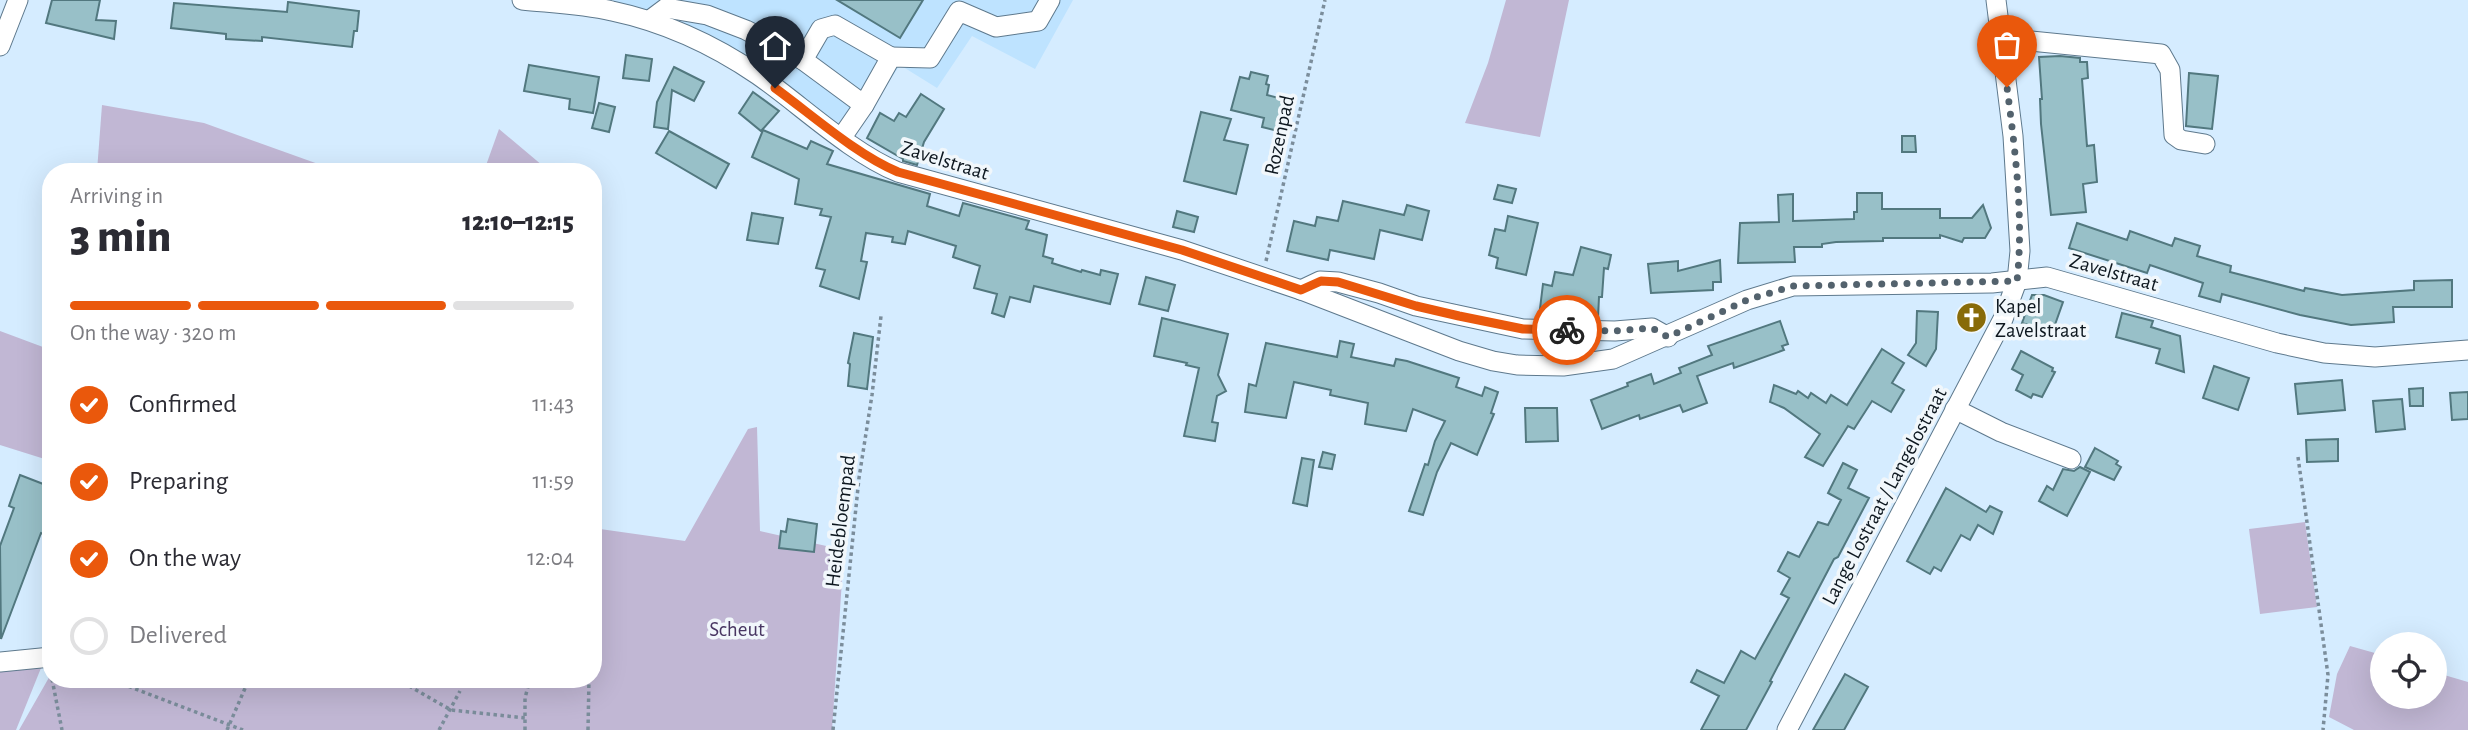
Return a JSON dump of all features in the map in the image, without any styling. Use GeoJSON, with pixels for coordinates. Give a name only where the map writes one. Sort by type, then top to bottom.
{"type":"FeatureCollection","features":[{"type":"Feature","properties":{"kind":"street"},"geometry":{"type":"LineString","coordinates":[[0,46],[18,0]]}},
{"type":"Feature","properties":{"kind":"street","name":"Zavelstraat"},"geometry":{"type":"LineString","coordinates":[[522,0],[609,10],[650,20],[698,40],[756,74],[842,137],[886,167],[898,172],[1182,250],[1301,290],[1459,351],[1493,361],[1517,365],[1563,366],[1613,359],[1747,300],[1793,286],[2017,281],[2047,277],[2277,343],[2324,353],[2375,357],[2468,350]]}},
{"type":"Feature","properties":{"kind":"street"},"geometry":{"type":"LineString","coordinates":[[803,60],[821,29],[835,25],[891,57],[930,58],[959,11],[996,27],[1038,21],[1050,0]]}},
{"type":"Feature","properties":{"kind":"street","name":"Lange Lostraat / Langelostraat"},"geometry":{"type":"LineString","coordinates":[[1787,730],[2003,319],[2017,281],[2020,251],[2013,136],[1996,0]]}},
{"type":"Feature","properties":{"kind":"street"},"geometry":{"type":"LineString","coordinates":[[650,20],[666,8],[707,15],[746,30],[803,60],[864,105]]}},
{"type":"Feature","properties":{"kind":"street"},"geometry":{"type":"LineString","coordinates":[[2001,38],[2161,54],[2170,70],[2174,135],[2181,140],[2205,144]]}},
{"type":"Feature","properties":{"kind":"street"},"geometry":{"type":"LineString","coordinates":[[756,74],[778,47]]}},
{"type":"Feature","properties":{"kind":"street"},"geometry":{"type":"LineString","coordinates":[[842,137],[891,57]]}},
{"type":"Feature","properties":{"kind":"street"},"geometry":{"type":"LineString","coordinates":[[1301,290],[1321,281],[1338,282],[1416,306],[1523,329],[1615,331],[1652,328],[1668,337]]}},
{"type":"Feature","properties":{"kind":"street"},"geometry":{"type":"LineString","coordinates":[[1955,409],[2001,432],[2071,459]]}},
{"type":"Feature","properties":{"kind":"street"},"geometry":{"type":"LineString","coordinates":[[0,662],[42,658]]}},
{"type":"Feature","properties":{"kind":"path","name":"Rozenpad"},"geometry":{"type":"LineString","coordinates":[[1263,277],[1325,0]]}},
{"type":"Feature","properties":{"kind":"path","name":"Heidebloempad"},"geometry":{"type":"LineString","coordinates":[[833,730],[859,478],[881,316]]}},
{"type":"Feature","properties":{"kind":"path"},"geometry":{"type":"LineString","coordinates":[[2298,457],[2328,675],[2323,730]]}},
{"type":"Feature","properties":{"kind":"path"},"geometry":{"type":"LineString","coordinates":[[54,688],[62,730]]}},
{"type":"Feature","properties":{"kind":"path"},"geometry":{"type":"LineString","coordinates":[[133,688],[243,730]]}},
{"type":"Feature","properties":{"kind":"path"},"geometry":{"type":"LineString","coordinates":[[227,730],[245,688]]}},
{"type":"Feature","properties":{"kind":"path"},"geometry":{"type":"LineString","coordinates":[[413,688],[451,710],[525,718]]}},
{"type":"Feature","properties":{"kind":"path"},"geometry":{"type":"LineString","coordinates":[[524,730],[528,688]]}},
{"type":"Feature","properties":{"kind":"path"},"geometry":{"type":"LineString","coordinates":[[588,730],[589,688]]}},
{"type":"Feature","properties":{"kind":"path"},"geometry":{"type":"LineString","coordinates":[[439,730],[460,691]]}},
{"type":"Feature","properties":{"kind":"shaded area"},"geometry":{"type":"Polygon","coordinates":[[[613,0],[1073,0],[1035,69],[972,36],[937,88],[900,65],[849,142],[756,74],[614,4],[613,0]]]}},
{"type":"Feature","properties":{"kind":"green space"},"geometry":{"type":"Polygon","coordinates":[[[1506,0],[1569,0],[1540,137],[1465,123],[1488,63],[1506,0]]]}},
{"type":"Feature","properties":{"kind":"green space"},"geometry":{"type":"Polygon","coordinates":[[[102,105],[204,123],[315,163],[98,163],[102,105]]]}},
{"type":"Feature","properties":{"kind":"green space"},"geometry":{"type":"Polygon","coordinates":[[[499,129],[539,163],[487,163],[499,129]]]}},
{"type":"Feature","properties":{"kind":"green space"},"geometry":{"type":"Polygon","coordinates":[[[0,331],[42,347],[42,458],[0,445],[0,331]]]}},
{"type":"Feature","properties":{"kind":"green space","name":"Scheut"},"geometry":{"type":"Polygon","coordinates":[[[757,427],[760,531],[844,550],[832,730],[19,730],[43,688],[602,688],[602,529],[685,541],[748,429],[757,427]]]}},
{"type":"Feature","properties":{"kind":"green space"},"geometry":{"type":"Polygon","coordinates":[[[2305,522],[2317,607],[2260,614],[2249,529],[2305,522]]]}},
{"type":"Feature","properties":{"kind":"green space"},"geometry":{"type":"Polygon","coordinates":[[[2350,646],[2370,652],[2370,709],[2447,709],[2447,676],[2468,682],[2468,730],[2354,730],[2329,717],[2337,674],[2350,646]]]}},
{"type":"Feature","properties":{"kind":"green space"},"geometry":{"type":"Polygon","coordinates":[[[41,668],[16,730],[0,730],[0,671],[41,668]]]}},
{"type":"Feature","properties":{"kind":"building"},"geometry":{"type":"Polygon","coordinates":[[[52,0],[100,0],[96,20],[116,21],[114,39],[46,23],[52,0]]]}},
{"type":"Feature","properties":{"kind":"building"},"geometry":{"type":"Polygon","coordinates":[[[837,0],[923,0],[900,38],[837,0]]]}},
{"type":"Feature","properties":{"kind":"building"},"geometry":{"type":"Polygon","coordinates":[[[288,2],[359,11],[352,47],[262,37],[262,41],[226,39],[226,34],[171,28],[174,3],[287,12],[288,2]]]}},
{"type":"Feature","properties":{"kind":"building"},"geometry":{"type":"Polygon","coordinates":[[[626,55],[652,59],[649,81],[623,78],[626,55]]]}},
{"type":"Feature","properties":{"kind":"building"},"geometry":{"type":"Polygon","coordinates":[[[2039,57],[2080,58],[2080,62],[2087,62],[2088,78],[2082,79],[2087,146],[2094,145],[2097,182],[2083,184],[2086,212],[2051,215],[2041,124],[2039,57]]]}},
{"type":"Feature","properties":{"kind":"building"},"geometry":{"type":"Polygon","coordinates":[[[529,65],[599,77],[593,113],[569,109],[570,99],[524,91],[529,65]]]}},
{"type":"Feature","properties":{"kind":"building"},"geometry":{"type":"Polygon","coordinates":[[[674,67],[704,82],[694,101],[672,90],[668,129],[654,127],[657,102],[674,67]]]}},
{"type":"Feature","properties":{"kind":"building"},"geometry":{"type":"Polygon","coordinates":[[[1251,72],[1268,76],[1267,95],[1294,102],[1286,133],[1262,127],[1264,118],[1231,110],[1240,77],[1249,79],[1251,72]]]}},
{"type":"Feature","properties":{"kind":"building"},"geometry":{"type":"Polygon","coordinates":[[[2189,73],[2218,76],[2212,129],[2186,126],[2189,73]]]}},
{"type":"Feature","properties":{"kind":"building"},"geometry":{"type":"Polygon","coordinates":[[[753,92],[779,111],[761,131],[739,113],[753,92]]]}},
{"type":"Feature","properties":{"kind":"building"},"geometry":{"type":"Polygon","coordinates":[[[921,94],[944,109],[924,142],[917,165],[903,161],[867,138],[880,113],[894,121],[899,113],[906,117],[921,94]]]}},
{"type":"Feature","properties":{"kind":"building"},"geometry":{"type":"Polygon","coordinates":[[[599,103],[615,107],[609,132],[592,128],[599,103]]]}},
{"type":"Feature","properties":{"kind":"building"},"geometry":{"type":"Polygon","coordinates":[[[1201,112],[1231,119],[1224,140],[1248,145],[1236,194],[1184,181],[1201,112]]]}},
{"type":"Feature","properties":{"kind":"building"},"geometry":{"type":"Polygon","coordinates":[[[763,130],[807,149],[811,141],[833,151],[827,164],[930,194],[927,206],[959,216],[963,203],[1029,221],[1026,229],[1047,235],[1043,256],[1053,259],[1052,263],[1081,272],[1082,270],[1100,275],[1101,270],[1118,274],[1110,304],[1034,286],[1030,302],[1010,297],[1004,317],[992,313],[997,294],[974,288],[980,266],[953,257],[956,246],[908,231],[905,244],[892,242],[893,237],[866,233],[861,261],[867,262],[859,299],[820,286],[825,270],[816,268],[831,217],[820,215],[822,209],[795,204],[799,179],[752,157],[763,130]]]}},
{"type":"Feature","properties":{"kind":"building"},"geometry":{"type":"Polygon","coordinates":[[[669,131],[729,164],[716,188],[656,153],[669,131]]]}},
{"type":"Feature","properties":{"kind":"building"},"geometry":{"type":"Polygon","coordinates":[[[1902,136],[1915,136],[1916,152],[1902,152],[1902,136]]]}},
{"type":"Feature","properties":{"kind":"building"},"geometry":{"type":"Polygon","coordinates":[[[1498,185],[1516,189],[1512,203],[1494,199],[1498,185]]]}},
{"type":"Feature","properties":{"kind":"building"},"geometry":{"type":"Polygon","coordinates":[[[1857,193],[1882,193],[1882,209],[1940,209],[1940,218],[1972,218],[1983,205],[1991,228],[1985,238],[1964,238],[1962,242],[1940,235],[1940,238],[1883,238],[1883,241],[1836,242],[1822,244],[1822,247],[1794,247],[1795,262],[1738,263],[1740,223],[1779,222],[1778,195],[1793,194],[1793,221],[1854,219],[1854,212],[1857,212],[1857,193]]]}},
{"type":"Feature","properties":{"kind":"building"},"geometry":{"type":"Polygon","coordinates":[[[1343,201],[1404,215],[1407,205],[1429,211],[1422,240],[1380,230],[1374,259],[1330,250],[1328,260],[1287,251],[1294,221],[1315,226],[1317,217],[1338,221],[1343,201]]]}},
{"type":"Feature","properties":{"kind":"building"},"geometry":{"type":"Polygon","coordinates":[[[1177,211],[1198,217],[1194,232],[1173,227],[1177,211]]]}},
{"type":"Feature","properties":{"kind":"building"},"geometry":{"type":"Polygon","coordinates":[[[752,213],[783,218],[778,244],[747,240],[752,213]]]}},
{"type":"Feature","properties":{"kind":"building"},"geometry":{"type":"Polygon","coordinates":[[[1508,216],[1538,223],[1526,275],[1496,268],[1498,258],[1489,255],[1495,229],[1505,231],[1508,216]]]}},
{"type":"Feature","properties":{"kind":"building"},"geometry":{"type":"Polygon","coordinates":[[[2077,223],[2127,240],[2130,231],[2172,246],[2175,238],[2200,246],[2197,256],[2231,266],[2230,272],[2304,291],[2305,288],[2342,295],[2414,290],[2414,281],[2452,280],[2452,307],[2393,307],[2394,322],[2351,325],[2300,315],[2222,294],[2220,302],[2199,296],[2203,283],[2150,265],[2147,273],[2069,248],[2077,223]]]}},
{"type":"Feature","properties":{"kind":"building"},"geometry":{"type":"Polygon","coordinates":[[[1581,247],[1611,255],[1608,269],[1604,268],[1598,318],[1539,317],[1543,284],[1552,286],[1555,272],[1573,275],[1581,247]]]}},
{"type":"Feature","properties":{"kind":"building"},"geometry":{"type":"Polygon","coordinates":[[[1720,260],[1721,282],[1713,282],[1713,290],[1651,293],[1648,264],[1678,261],[1678,271],[1720,260]]]}},
{"type":"Feature","properties":{"kind":"building"},"geometry":{"type":"Polygon","coordinates":[[[1146,277],[1175,285],[1168,311],[1139,304],[1146,277]]]}},
{"type":"Feature","properties":{"kind":"building"},"geometry":{"type":"Polygon","coordinates":[[[2032,295],[2044,295],[2063,302],[2052,333],[2022,323],[2032,295]]]}},
{"type":"Feature","properties":{"kind":"building"},"geometry":{"type":"Polygon","coordinates":[[[1917,311],[1938,312],[1936,349],[1926,366],[1908,355],[1916,343],[1917,311]]]}},
{"type":"Feature","properties":{"kind":"building"},"geometry":{"type":"Polygon","coordinates":[[[2122,313],[2153,321],[2151,327],[2180,336],[2184,372],[2156,363],[2160,349],[2116,337],[2122,313]]]}},
{"type":"Feature","properties":{"kind":"building"},"geometry":{"type":"Polygon","coordinates":[[[1162,318],[1228,334],[1218,375],[1226,391],[1217,396],[1212,422],[1218,423],[1215,441],[1184,436],[1199,368],[1154,356],[1162,318]]]}},
{"type":"Feature","properties":{"kind":"building"},"geometry":{"type":"Polygon","coordinates":[[[1780,321],[1788,344],[1782,346],[1784,350],[1734,368],[1733,363],[1697,376],[1707,403],[1683,412],[1680,405],[1640,419],[1639,415],[1602,429],[1591,400],[1651,374],[1654,384],[1681,373],[1679,368],[1712,355],[1708,346],[1780,321]]]}},
{"type":"Feature","properties":{"kind":"building"},"geometry":{"type":"Polygon","coordinates":[[[854,333],[873,337],[867,389],[848,386],[848,363],[854,333]]]}},
{"type":"Feature","properties":{"kind":"building"},"geometry":{"type":"Polygon","coordinates":[[[1340,341],[1354,344],[1351,357],[1394,366],[1396,359],[1407,361],[1459,378],[1456,387],[1482,396],[1485,387],[1498,392],[1491,413],[1494,414],[1477,455],[1451,443],[1437,472],[1423,515],[1409,511],[1425,464],[1428,465],[1435,441],[1445,421],[1413,409],[1406,431],[1365,424],[1368,403],[1330,395],[1331,390],[1294,382],[1286,418],[1245,412],[1249,384],[1256,386],[1266,343],[1337,357],[1340,341]]]}},
{"type":"Feature","properties":{"kind":"building"},"geometry":{"type":"Polygon","coordinates":[[[1882,349],[1904,363],[1892,383],[1904,390],[1891,412],[1872,401],[1854,429],[1848,426],[1823,466],[1805,457],[1820,434],[1784,408],[1770,402],[1774,385],[1796,394],[1798,391],[1808,398],[1811,393],[1826,403],[1831,395],[1847,405],[1882,349]]]}},
{"type":"Feature","properties":{"kind":"building"},"geometry":{"type":"Polygon","coordinates":[[[2021,351],[2053,368],[2052,371],[2055,372],[2042,397],[2033,394],[2031,398],[2016,390],[2023,375],[2012,369],[2021,351]]]}},
{"type":"Feature","properties":{"kind":"building"},"geometry":{"type":"Polygon","coordinates":[[[2214,366],[2249,378],[2238,410],[2203,398],[2214,366]]]}},
{"type":"Feature","properties":{"kind":"building"},"geometry":{"type":"Polygon","coordinates":[[[2342,380],[2345,410],[2298,414],[2295,384],[2342,380]]]}},
{"type":"Feature","properties":{"kind":"building"},"geometry":{"type":"Polygon","coordinates":[[[2423,388],[2423,406],[2410,406],[2409,389],[2423,388]]]}},
{"type":"Feature","properties":{"kind":"building"},"geometry":{"type":"Polygon","coordinates":[[[2468,392],[2468,419],[2452,420],[2450,393],[2468,392]]]}},
{"type":"Feature","properties":{"kind":"building"},"geometry":{"type":"Polygon","coordinates":[[[2402,399],[2405,429],[2376,432],[2373,401],[2402,399]]]}},
{"type":"Feature","properties":{"kind":"building"},"geometry":{"type":"Polygon","coordinates":[[[1525,408],[1557,408],[1558,441],[1526,442],[1525,408]]]}},
{"type":"Feature","properties":{"kind":"building"},"geometry":{"type":"Polygon","coordinates":[[[2338,439],[2338,461],[2307,462],[2306,440],[2338,439]]]}},
{"type":"Feature","properties":{"kind":"building"},"geometry":{"type":"Polygon","coordinates":[[[2095,448],[2118,461],[2116,464],[2121,467],[2114,480],[2085,467],[2095,448]]]}},
{"type":"Feature","properties":{"kind":"building"},"geometry":{"type":"Polygon","coordinates":[[[1323,452],[1335,455],[1332,469],[1319,467],[1323,452]]]}},
{"type":"Feature","properties":{"kind":"building"},"geometry":{"type":"Polygon","coordinates":[[[1302,458],[1314,460],[1307,506],[1293,503],[1302,458]]]}},
{"type":"Feature","properties":{"kind":"building"},"geometry":{"type":"Polygon","coordinates":[[[1843,463],[1857,470],[1848,488],[1869,498],[1838,557],[1834,559],[1770,681],[1772,682],[1746,730],[1701,730],[1719,696],[1691,682],[1697,670],[1724,683],[1741,651],[1755,659],[1789,598],[1781,594],[1790,578],[1778,571],[1788,552],[1799,557],[1818,522],[1828,525],[1841,500],[1828,493],[1843,463]]]}},
{"type":"Feature","properties":{"kind":"building"},"geometry":{"type":"Polygon","coordinates":[[[2080,467],[2090,472],[2067,516],[2039,501],[2047,486],[2053,490],[2063,469],[2074,471],[2080,467]]]}},
{"type":"Feature","properties":{"kind":"building"},"geometry":{"type":"Polygon","coordinates":[[[20,475],[42,484],[42,533],[1,639],[0,546],[14,508],[9,506],[20,475]]]}},
{"type":"Feature","properties":{"kind":"building"},"geometry":{"type":"Polygon","coordinates":[[[1946,488],[1986,512],[1990,506],[2002,512],[1993,534],[1978,525],[1970,540],[1961,535],[1941,571],[1934,567],[1930,574],[1907,561],[1946,488]]]}},
{"type":"Feature","properties":{"kind":"building"},"geometry":{"type":"Polygon","coordinates":[[[788,519],[817,524],[814,552],[779,548],[781,531],[786,532],[788,519]]]}},
{"type":"Feature","properties":{"kind":"building"},"geometry":{"type":"Polygon","coordinates":[[[1845,674],[1868,687],[1844,730],[1813,730],[1845,674]]]}},
{"type":"Feature","properties":{"kind":"way so far"},"geometry":{"type":"LineString","coordinates":[[1567,330],[1615,331],[1654,328],[1668,337],[1747,300],[1793,286],[2017,281],[2020,251],[2013,136],[2007,87]]}},
{"type":"Feature","properties":{"kind":"place","name":"Kapel Zavelstraat"},"geometry":{"type":"Point","coordinates":[1972,318]}},
{"type":"Feature","properties":{"kind":"route"},"geometry":{"type":"LineString","coordinates":[[775,88],[849,142],[898,172],[1182,250],[1301,290],[1321,281],[1338,282],[1459,316],[1523,329],[1567,330]]}}]}
